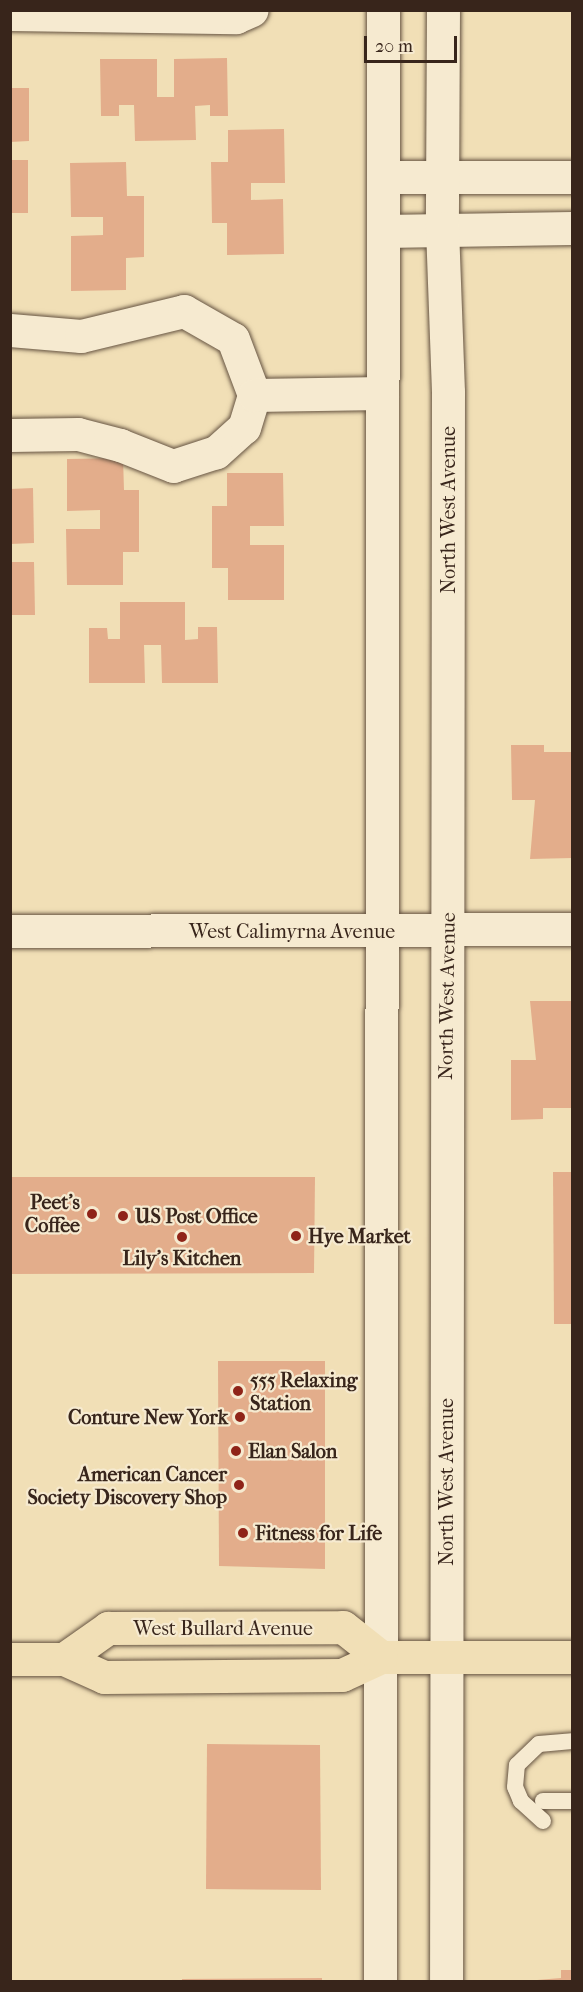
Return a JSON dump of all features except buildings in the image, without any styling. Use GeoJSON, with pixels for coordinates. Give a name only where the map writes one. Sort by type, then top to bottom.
{"type":"FeatureCollection","features":[{"type":"Feature","properties":{"kind":"main road"},"geometry":{"type":"LineString","coordinates":[[10,14],[236,17],[252,10]]}},
{"type":"Feature","properties":{"kind":"main road"},"geometry":{"type":"LineString","coordinates":[[380,1982],[384,931],[383,10]]}},
{"type":"Feature","properties":{"kind":"main road","name":"North West Avenue"},"geometry":{"type":"LineString","coordinates":[[443,10],[442,228],[448,392],[446,1982]]}},
{"type":"Feature","properties":{"kind":"main road"},"geometry":{"type":"LineString","coordinates":[[383,177],[573,177]]}},
{"type":"Feature","properties":{"kind":"main road"},"geometry":{"type":"LineString","coordinates":[[383,231],[442,228],[573,228]]}},
{"type":"Feature","properties":{"kind":"main road"},"geometry":{"type":"LineString","coordinates":[[10,330],[81,336],[184,311],[233,339],[255,395],[244,427],[223,446],[173,466],[120,445],[78,434],[10,435]]}},
{"type":"Feature","properties":{"kind":"main road"},"geometry":{"type":"LineString","coordinates":[[255,395],[382,393]]}},
{"type":"Feature","properties":{"kind":"main road","name":"West Calimyrna Avenue"},"geometry":{"type":"LineString","coordinates":[[10,931],[573,929]]}},
{"type":"Feature","properties":{"kind":"main road","name":"West Bullard Avenue"},"geometry":{"type":"LineString","coordinates":[[63,1659],[108,1628],[343,1627],[381,1657]]}},
{"type":"Feature","properties":{"kind":"main road"},"geometry":{"type":"LineString","coordinates":[[10,1659],[63,1659],[104,1677],[116,1677],[342,1675],[381,1657],[573,1656]]}},
{"type":"Feature","properties":{"kind":"lane"},"geometry":{"type":"LineString","coordinates":[[543,1821],[521,1801],[514,1780],[517,1765],[539,1744],[573,1741]]}},
{"type":"Feature","properties":{"kind":"lane"},"geometry":{"type":"LineString","coordinates":[[543,1801],[573,1802]]}},
{"type":"Feature","properties":{"kind":"place","name":"Peet's Coffee"},"geometry":{"type":"Point","coordinates":[92,1214]}},
{"type":"Feature","properties":{"kind":"place","name":"US Post Office"},"geometry":{"type":"Point","coordinates":[123,1216]}},
{"type":"Feature","properties":{"kind":"place","name":"Hye Market"},"geometry":{"type":"Point","coordinates":[296,1236]}},
{"type":"Feature","properties":{"kind":"place","name":"Lily's Kitchen"},"geometry":{"type":"Point","coordinates":[182,1237]}},
{"type":"Feature","properties":{"kind":"place","name":"555 Relaxing Station"},"geometry":{"type":"Point","coordinates":[238,1391]}},
{"type":"Feature","properties":{"kind":"place","name":"Conture New York"},"geometry":{"type":"Point","coordinates":[240,1417]}},
{"type":"Feature","properties":{"kind":"place","name":"Elan Salon"},"geometry":{"type":"Point","coordinates":[236,1451]}},
{"type":"Feature","properties":{"kind":"place","name":"American Cancer Society Discovery Shop"},"geometry":{"type":"Point","coordinates":[239,1485]}},
{"type":"Feature","properties":{"kind":"place","name":"Fitness for Life"},"geometry":{"type":"Point","coordinates":[243,1533]}}]}
